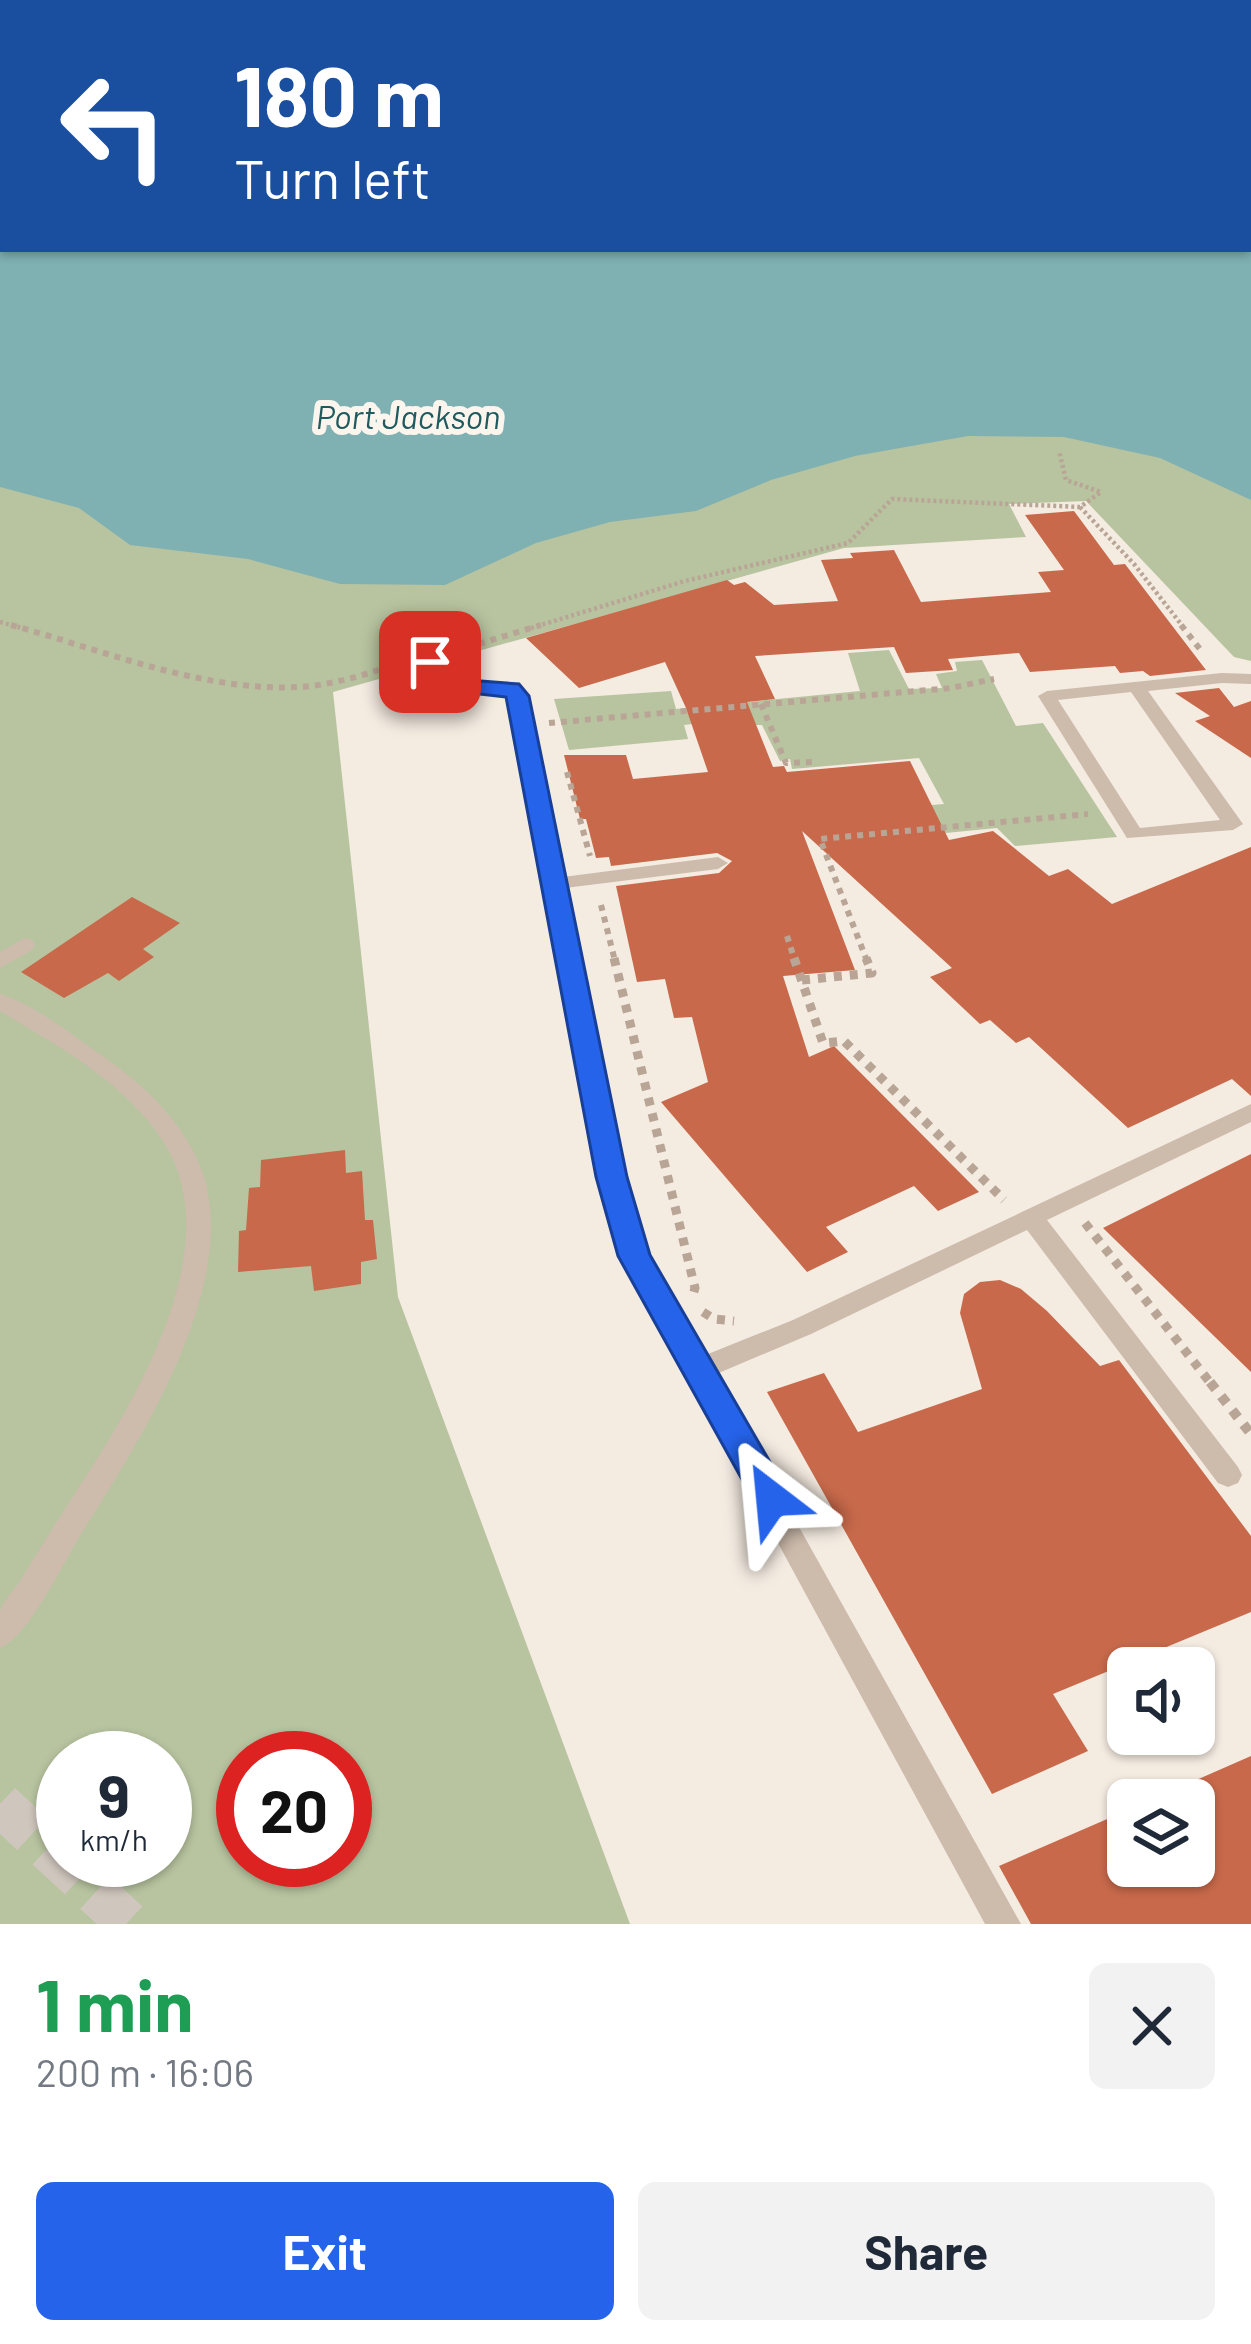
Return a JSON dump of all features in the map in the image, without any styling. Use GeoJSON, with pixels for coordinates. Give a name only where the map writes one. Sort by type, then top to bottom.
{"type":"FeatureCollection","features":[{"type":"Feature","properties":{"kind":"lane"},"geometry":{"type":"LineString","coordinates":[[430,662],[462,686],[511,689],[518,696],[612,1177],[634,1256],[1004,1924]]}},
{"type":"Feature","properties":{"kind":"lane"},"geometry":{"type":"LineString","coordinates":[[1137,688],[1233,824],[1134,834],[1047,696],[1222,678],[1251,679]]}},
{"type":"Feature","properties":{"kind":"lane"},"geometry":{"type":"LineString","coordinates":[[552,884],[718,863]]}},
{"type":"Feature","properties":{"kind":"lane"},"geometry":{"type":"LineString","coordinates":[[0,961],[25,946]]}},
{"type":"Feature","properties":{"kind":"lane"},"geometry":{"type":"LineString","coordinates":[[0,1001],[80,1050],[158,1120],[186,1160],[196,1201],[195,1251],[180,1323],[138,1414],[0,1634]]}},
{"type":"Feature","properties":{"kind":"lane"},"geometry":{"type":"LineString","coordinates":[[700,1369],[802,1327],[1251,1112]]}},
{"type":"Feature","properties":{"kind":"lane"},"geometry":{"type":"LineString","coordinates":[[1030,1216],[1228,1475]]}},
{"type":"Feature","properties":{"kind":"path"},"geometry":{"type":"LineString","coordinates":[[421,0],[456,0]]}},
{"type":"Feature","properties":{"kind":"path"},"geometry":{"type":"LineString","coordinates":[[0,622],[215,679],[284,687],[332,682],[407,661],[430,662],[487,639],[644,593],[848,542],[892,499],[1080,508],[1101,492],[1066,480],[1059,451]]}},
{"type":"Feature","properties":{"kind":"path"},"geometry":{"type":"LineString","coordinates":[[1080,508],[1134,564],[1222,678]]}},
{"type":"Feature","properties":{"kind":"path"},"geometry":{"type":"LineString","coordinates":[[524,725],[951,688],[994,679]]}},
{"type":"Feature","properties":{"kind":"path"},"geometry":{"type":"LineString","coordinates":[[760,704],[786,763],[812,762],[814,767]]}},
{"type":"Feature","properties":{"kind":"path"},"geometry":{"type":"LineString","coordinates":[[552,706],[559,741]]}},
{"type":"Feature","properties":{"kind":"path"},"geometry":{"type":"LineString","coordinates":[[564,759],[597,878],[599,908],[694,1288],[691,1304]]}},
{"type":"Feature","properties":{"kind":"path"},"geometry":{"type":"LineString","coordinates":[[802,980],[872,973],[820,839],[1107,812]]}},
{"type":"Feature","properties":{"kind":"path"},"geometry":{"type":"LineString","coordinates":[[787,936],[823,1043],[844,1041],[1006,1202]]}},
{"type":"Feature","properties":{"kind":"path"},"geometry":{"type":"LineString","coordinates":[[1076,1212],[1251,1434]]}},
{"type":"Feature","properties":{"kind":"green space"},"geometry":{"type":"Polygon","coordinates":[[[995,418],[1183,451],[1251,479],[1251,661],[1234,657],[1086,501],[1009,504],[1026,537],[844,548],[333,692],[398,1297],[630,1924],[0,1924],[0,472],[995,418]]]}},
{"type":"Feature","properties":{"kind":"green space"},"geometry":{"type":"Polygon","coordinates":[[[889,650],[909,689],[942,688],[936,674],[957,671],[955,662],[982,660],[1016,726],[1043,723],[1117,837],[1015,846],[997,828],[874,840],[898,808],[944,804],[919,758],[792,769],[790,759],[780,761],[762,725],[746,725],[742,718],[684,725],[688,739],[569,750],[554,699],[671,691],[676,709],[860,691],[848,653],[889,650]]]}},
{"type":"Feature","properties":{"kind":"water","name":"Port Jackson"},"geometry":{"type":"Polygon","coordinates":[[[0,252],[1251,252],[1251,500],[1160,458],[1064,437],[968,436],[855,456],[771,480],[696,511],[610,522],[536,543],[445,585],[340,584],[248,559],[130,545],[79,508],[0,487],[0,252]]]}},
{"type":"Feature","properties":{"kind":"building"},"geometry":{"type":"Polygon","coordinates":[[[1074,511],[1114,565],[1125,564],[1206,670],[1150,676],[1143,671],[1120,673],[1115,666],[1030,672],[1019,653],[948,659],[953,670],[906,673],[894,647],[755,656],[775,699],[747,702],[773,767],[784,766],[787,772],[910,761],[949,840],[993,831],[1049,876],[1068,869],[1112,904],[1251,847],[1251,1096],[1232,1079],[1128,1128],[1029,1037],[1016,1043],[990,1020],[980,1024],[930,977],[952,968],[802,831],[855,970],[783,976],[809,1057],[834,1046],[979,1192],[938,1211],[914,1186],[826,1227],[848,1252],[807,1272],[661,1102],[708,1082],[692,1017],[674,1018],[665,979],[637,982],[616,886],[719,873],[732,861],[717,853],[611,866],[609,857],[596,858],[586,819],[580,819],[564,755],[626,755],[633,779],[708,772],[686,708],[665,662],[579,688],[526,638],[727,580],[734,585],[745,582],[774,605],[838,601],[821,560],[853,558],[850,553],[894,550],[921,602],[1051,592],[1038,572],[1064,570],[1025,515],[1074,511]]]}},
{"type":"Feature","properties":{"kind":"building"},"geometry":{"type":"Polygon","coordinates":[[[1219,688],[1234,707],[1251,701],[1251,758],[1195,721],[1210,716],[1175,693],[1219,688]]]}},
{"type":"Feature","properties":{"kind":"building"},"geometry":{"type":"Polygon","coordinates":[[[132,897],[180,923],[143,949],[154,957],[119,981],[108,973],[64,998],[21,972],[132,897]]]}},
{"type":"Feature","properties":{"kind":"building"},"geometry":{"type":"Polygon","coordinates":[[[345,1150],[346,1173],[362,1171],[365,1220],[373,1220],[377,1259],[361,1262],[361,1284],[314,1291],[311,1266],[238,1272],[239,1231],[246,1230],[249,1188],[260,1187],[261,1160],[345,1150]]]}},
{"type":"Feature","properties":{"kind":"building"},"geometry":{"type":"Polygon","coordinates":[[[1251,1154],[1251,1372],[1103,1228],[1251,1154]]]}},
{"type":"Feature","properties":{"kind":"building"},"geometry":{"type":"Polygon","coordinates":[[[1000,1280],[1021,1289],[1100,1366],[1119,1360],[1251,1536],[1251,1612],[1166,1647],[1107,1647],[1107,1672],[1053,1694],[1088,1751],[992,1794],[767,1392],[824,1373],[858,1432],[982,1389],[960,1313],[964,1294],[980,1282],[1000,1280]]]}},
{"type":"Feature","properties":{"kind":"building"},"geometry":{"type":"Polygon","coordinates":[[[1251,1756],[1251,1924],[1031,1924],[999,1866],[1107,1819],[1107,1887],[1215,1887],[1215,1779],[1199,1779],[1251,1756]]]}},
{"type":"Feature","properties":{"kind":"tunnel"},"geometry":{"type":"LineString","coordinates":[[0,1804],[129,1924]]}},
{"type":"Feature","properties":{"kind":"route"},"geometry":{"type":"LineString","coordinates":[[430,662],[462,686],[496,686],[518,696],[612,1177],[634,1256],[772,1499]]}}]}
